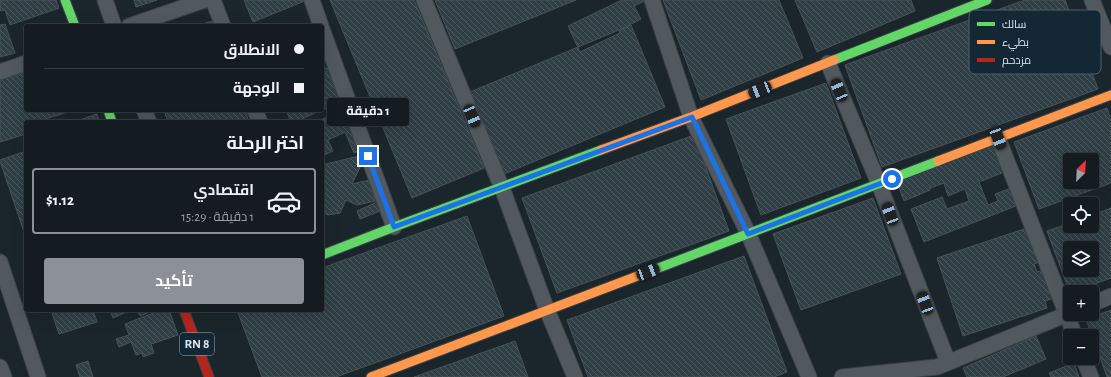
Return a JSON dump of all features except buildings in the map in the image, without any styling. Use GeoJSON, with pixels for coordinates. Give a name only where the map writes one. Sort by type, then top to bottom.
{"type":"FeatureCollection","features":[{"type":"Feature","properties":{"kind":"street"},"geometry":{"type":"LineString","coordinates":[[65,0],[74,24]]}},
{"type":"Feature","properties":{"kind":"street"},"geometry":{"type":"LineString","coordinates":[[104,0],[113,24]]}},
{"type":"Feature","properties":{"kind":"street"},"geometry":{"type":"LineString","coordinates":[[135,24],[205,0]]}},
{"type":"Feature","properties":{"kind":"street"},"geometry":{"type":"LineString","coordinates":[[213,0],[222,24]]}},
{"type":"Feature","properties":{"kind":"street"},"geometry":{"type":"LineString","coordinates":[[312,0],[321,24]]}},
{"type":"Feature","properties":{"kind":"street"},"geometry":{"type":"LineString","coordinates":[[424,0],[502,188],[547,310],[575,377]]}},
{"type":"Feature","properties":{"kind":"street"},"geometry":{"type":"LineString","coordinates":[[652,0],[692,117],[748,234],[809,377]]}},
{"type":"Feature","properties":{"kind":"street"},"geometry":{"type":"LineString","coordinates":[[324,254],[692,117],[987,0]]}},
{"type":"Feature","properties":{"kind":"street"},"geometry":{"type":"LineString","coordinates":[[1092,0],[1096,10]]}},
{"type":"Feature","properties":{"kind":"street"},"geometry":{"type":"LineString","coordinates":[[1101,22],[1111,47]]}},
{"type":"Feature","properties":{"kind":"street"},"geometry":{"type":"LineString","coordinates":[[324,33],[394,227]]}},
{"type":"Feature","properties":{"kind":"street"},"geometry":{"type":"LineString","coordinates":[[828,63],[879,184],[948,362]]}},
{"type":"Feature","properties":{"kind":"street"},"geometry":{"type":"LineString","coordinates":[[0,72],[24,64]]}},
{"type":"Feature","properties":{"kind":"street"},"geometry":{"type":"LineString","coordinates":[[371,377],[1111,95]]}},
{"type":"Feature","properties":{"kind":"street"},"geometry":{"type":"LineString","coordinates":[[998,138],[1063,301]]}},
{"type":"Feature","properties":{"kind":"street"},"geometry":{"type":"LineString","coordinates":[[0,262],[38,377]]}},
{"type":"Feature","properties":{"kind":"street"},"geometry":{"type":"LineString","coordinates":[[1099,301],[1111,296]]}},
{"type":"Feature","properties":{"kind":"street","name":"RN 8"},"geometry":{"type":"LineString","coordinates":[[185,312],[209,377]]}},
{"type":"Feature","properties":{"kind":"street"},"geometry":{"type":"LineString","coordinates":[[842,377],[937,367],[1063,316]]}},
{"type":"Feature","properties":{"kind":"street"},"geometry":{"type":"LineString","coordinates":[[1086,365],[1091,377]]}},
{"type":"Feature","properties":{"kind":"street"},"geometry":{"type":"LineString","coordinates":[[0,367],[4,377]]}},
{"type":"Feature","properties":{"kind":"traffic: fast"},"geometry":{"type":"LineString","coordinates":[[65,0],[74,24]]}},
{"type":"Feature","properties":{"kind":"traffic: fast"},"geometry":{"type":"LineString","coordinates":[[834,60],[987,0]]}},
{"type":"Feature","properties":{"kind":"traffic: fast"},"geometry":{"type":"LineString","coordinates":[[109,112],[111,120]]}},
{"type":"Feature","properties":{"kind":"traffic: fast"},"geometry":{"type":"LineString","coordinates":[[324,254],[601,150]]}},
{"type":"Feature","properties":{"kind":"traffic: fast"},"geometry":{"type":"LineString","coordinates":[[648,272],[938,161]]}},
{"type":"Feature","properties":{"kind":"traffic: slow"},"geometry":{"type":"LineString","coordinates":[[601,150],[691,117],[834,60]]}},
{"type":"Feature","properties":{"kind":"traffic: slow"},"geometry":{"type":"LineString","coordinates":[[938,161],[1111,95]]}},
{"type":"Feature","properties":{"kind":"traffic: slow"},"geometry":{"type":"LineString","coordinates":[[371,377],[648,272]]}},
{"type":"Feature","properties":{"kind":"traffic: jam"},"geometry":{"type":"LineString","coordinates":[[185,312],[209,377]]}},
{"type":"Feature","properties":{"kind":"route"},"geometry":{"type":"LineString","coordinates":[[368,156],[394,227],[692,117],[748,234],[892,179]]}}]}
